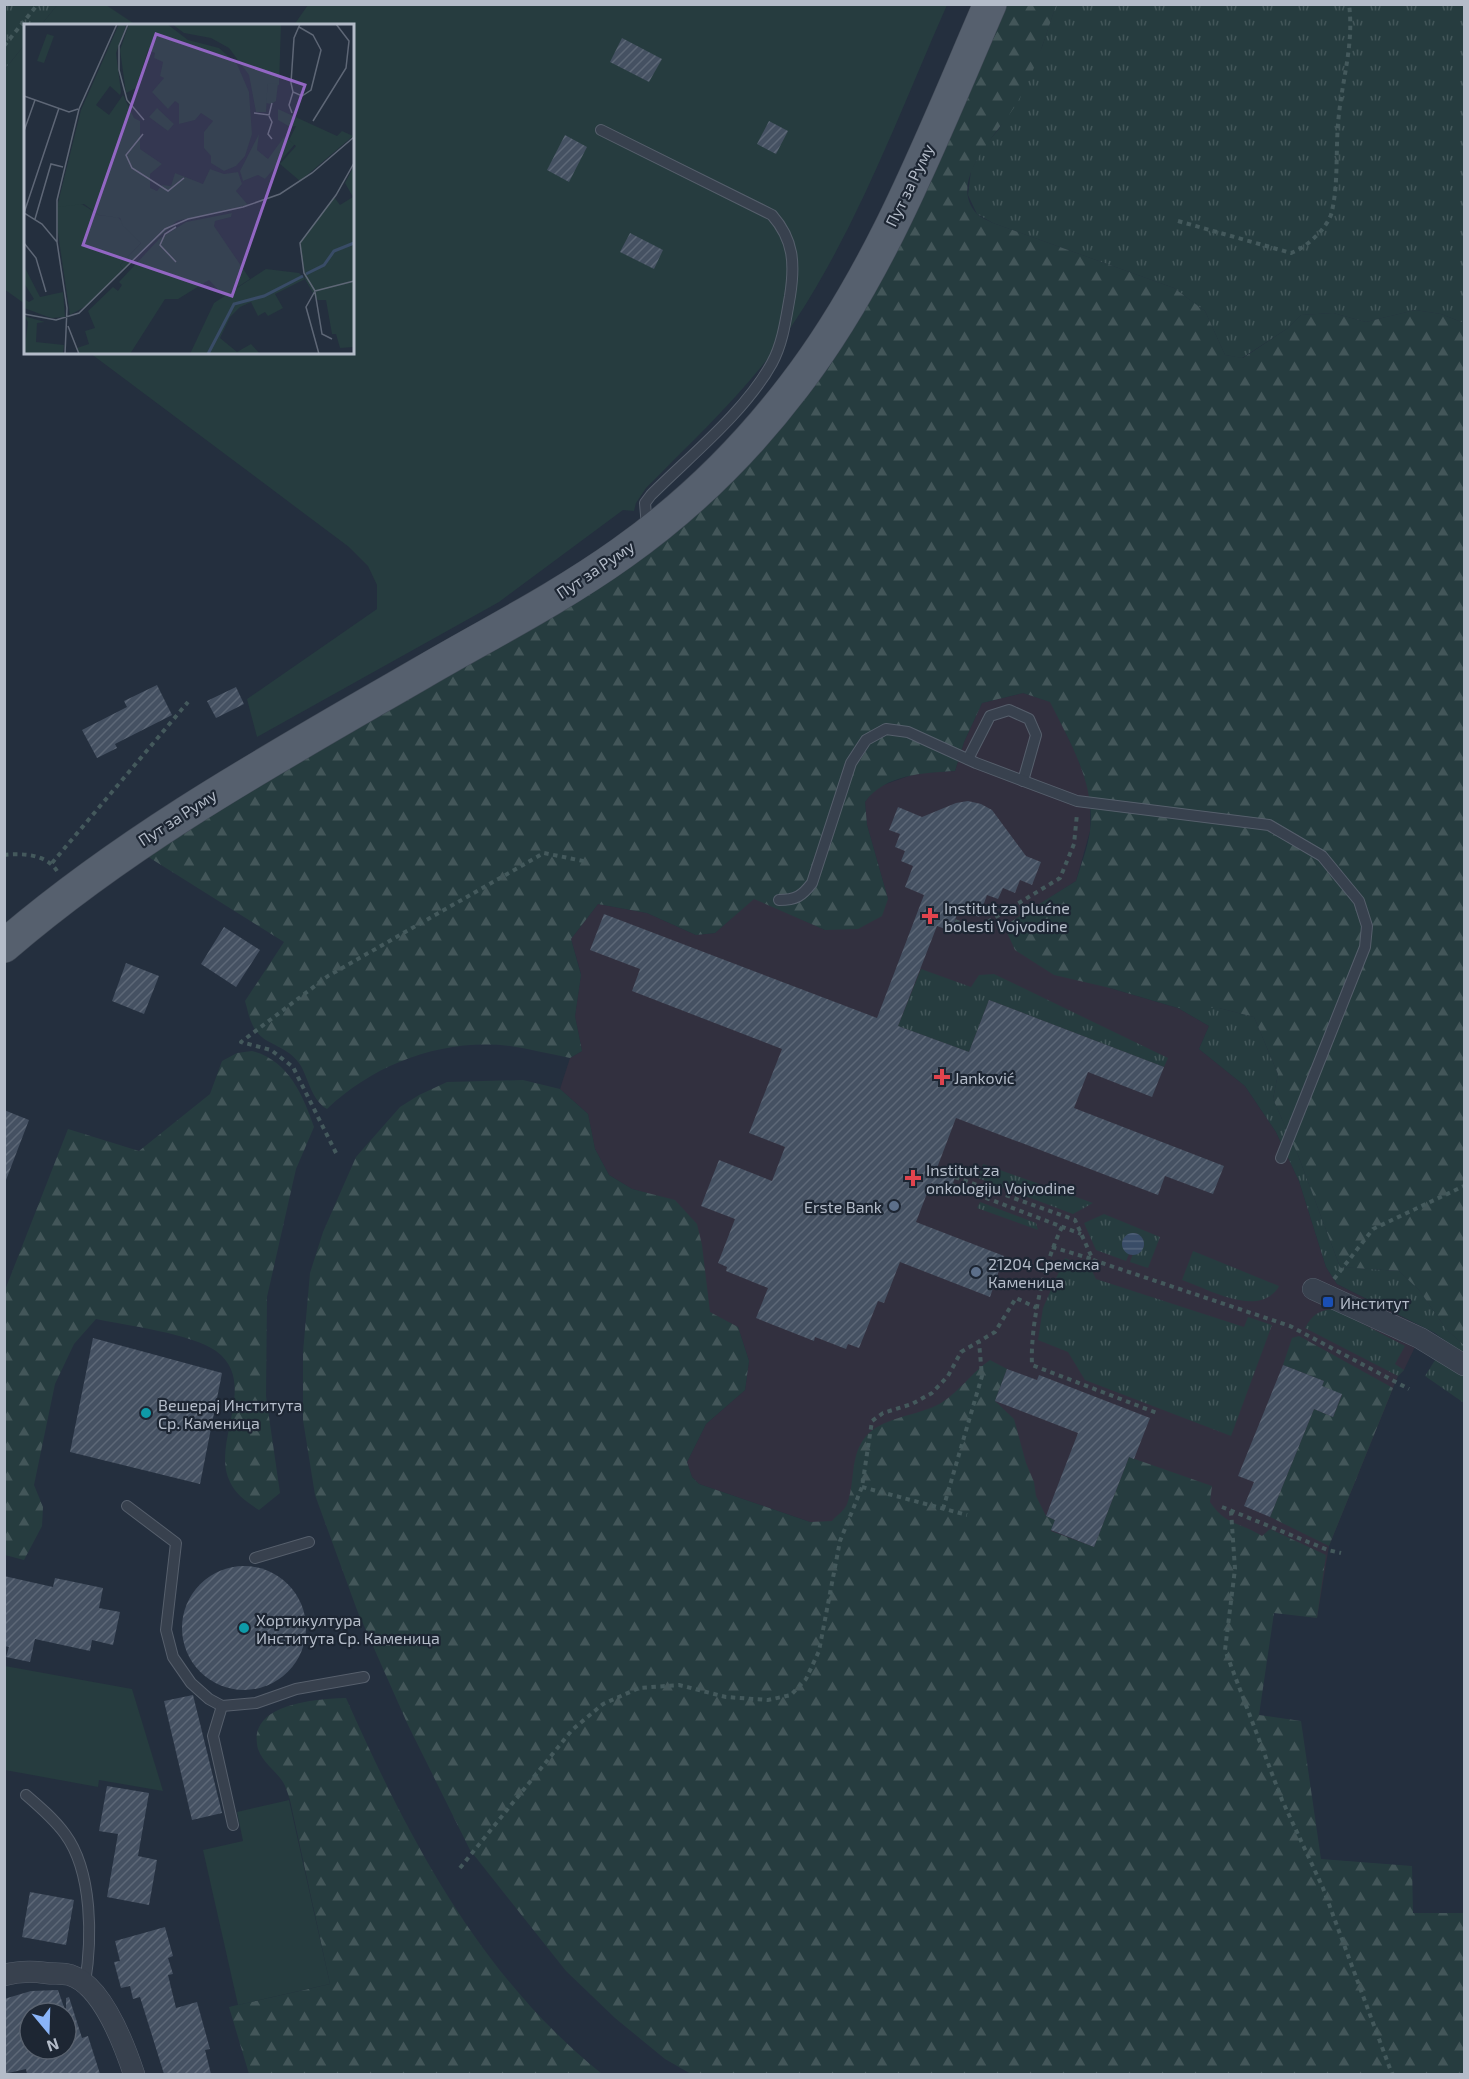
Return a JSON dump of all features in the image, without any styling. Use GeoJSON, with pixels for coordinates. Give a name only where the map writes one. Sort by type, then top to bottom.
{"type":"FeatureCollection","features":[{"type":"Feature","properties":{"kind":"main road","name":"Пут за Руму"},"geometry":{"type":"LineString","coordinates":[[4,946],[71,891],[171,820],[272,759],[500,630],[605,564],[647,534],[727,462],[766,420],[817,354],[863,278],[923,159],[990,4]]}},
{"type":"Feature","properties":{"kind":"street"},"geometry":{"type":"LineString","coordinates":[[1318,1291],[1420,1338],[1464,1365]]}},
{"type":"Feature","properties":{"kind":"street"},"geometry":{"type":"LineString","coordinates":[[4,1974],[27,1971],[69,1975],[85,1983],[101,2003],[128,2055],[134,2074]]}},
{"type":"Feature","properties":{"kind":"lane"},"geometry":{"type":"LineString","coordinates":[[601,130],[772,215],[785,229],[792,256],[792,282],[785,324],[771,364],[734,412],[645,503],[647,534]]}},
{"type":"Feature","properties":{"kind":"lane"},"geometry":{"type":"LineString","coordinates":[[968,759],[990,716],[1009,710],[1029,719],[1036,735],[1023,781]]}},
{"type":"Feature","properties":{"kind":"lane"},"geometry":{"type":"LineString","coordinates":[[779,900],[794,900],[804,894],[812,883],[851,763],[866,740],[886,729],[908,732],[968,759],[1077,801],[1269,825],[1322,856],[1359,901],[1367,926],[1365,947],[1281,1158]]}},
{"type":"Feature","properties":{"kind":"lane"},"geometry":{"type":"LineString","coordinates":[[127,1506],[176,1543],[166,1630],[173,1657],[192,1683],[209,1699],[222,1706],[256,1703],[296,1689],[364,1677]]}},
{"type":"Feature","properties":{"kind":"lane"},"geometry":{"type":"LineString","coordinates":[[255,1558],[309,1542]]}},
{"type":"Feature","properties":{"kind":"lane"},"geometry":{"type":"LineString","coordinates":[[222,1706],[213,1736],[233,1825]]}},
{"type":"Feature","properties":{"kind":"lane"},"geometry":{"type":"LineString","coordinates":[[26,1795],[67,1836],[76,1856],[87,1901],[90,1928],[90,1954],[85,1983]]}},
{"type":"Feature","properties":{"kind":"path"},"geometry":{"type":"LineString","coordinates":[[4,46],[38,4]]}},
{"type":"Feature","properties":{"kind":"path"},"geometry":{"type":"LineString","coordinates":[[1178,221],[1291,253],[1299,250],[1320,231],[1332,213],[1339,113],[1351,46],[1349,4]]}},
{"type":"Feature","properties":{"kind":"path"},"geometry":{"type":"LineString","coordinates":[[52,862],[188,702]]}},
{"type":"Feature","properties":{"kind":"path"},"geometry":{"type":"LineString","coordinates":[[955,921],[976,929],[1060,878],[1074,844],[1077,801]]}},
{"type":"Feature","properties":{"kind":"path"},"geometry":{"type":"LineString","coordinates":[[336,1154],[293,1067],[271,1050],[241,1042],[328,976],[544,853],[588,862]]}},
{"type":"Feature","properties":{"kind":"path"},"geometry":{"type":"LineString","coordinates":[[4,855],[18,854],[52,862],[71,891]]}},
{"type":"Feature","properties":{"kind":"path"},"geometry":{"type":"LineString","coordinates":[[956,1177],[1075,1220],[1093,1260]]}},
{"type":"Feature","properties":{"kind":"path"},"geometry":{"type":"LineString","coordinates":[[952,1185],[1081,1234]]}},
{"type":"Feature","properties":{"kind":"path"},"geometry":{"type":"LineString","coordinates":[[1318,1291],[1373,1229],[1464,1186]]}},
{"type":"Feature","properties":{"kind":"path"},"geometry":{"type":"LineString","coordinates":[[1062,1227],[1052,1247],[1037,1308],[1031,1342],[1032,1365],[1157,1413]]}},
{"type":"Feature","properties":{"kind":"path"},"geometry":{"type":"LineString","coordinates":[[1052,1247],[1290,1326],[1409,1389]]}},
{"type":"Feature","properties":{"kind":"path"},"geometry":{"type":"LineString","coordinates":[[460,1868],[572,1730],[603,1704],[639,1688],[679,1685],[726,1697],[768,1701],[791,1695],[806,1679],[819,1651],[840,1541],[862,1486],[872,1421],[876,1416],[932,1393],[948,1376],[968,1346],[979,1342],[1000,1326],[1016,1298],[1037,1308]]}},
{"type":"Feature","properties":{"kind":"path"},"geometry":{"type":"LineString","coordinates":[[943,1509],[982,1376],[979,1342]]}},
{"type":"Feature","properties":{"kind":"path"},"geometry":{"type":"LineString","coordinates":[[862,1486],[967,1515]]}},
{"type":"Feature","properties":{"kind":"path"},"geometry":{"type":"LineString","coordinates":[[1222,1507],[1328,1550],[1341,1553]]}},
{"type":"Feature","properties":{"kind":"path"},"geometry":{"type":"LineString","coordinates":[[1231,1511],[1235,1569],[1225,1650],[1282,1800],[1323,1888],[1381,2038],[1392,2074]]}},
{"type":"Feature","properties":{"kind":"shaded area"},"geometry":{"type":"Polygon","coordinates":[[[1023,693],[1051,702],[1077,756],[1090,793],[1090,831],[1076,881],[1005,926],[1110,988],[1178,1008],[1209,1026],[1199,1049],[1245,1086],[1276,1132],[1299,1181],[1326,1267],[1337,1284],[1424,1328],[1404,1370],[1398,1376],[1329,1546],[1317,1618],[1274,1612],[810,1522],[699,1484],[692,1477],[687,1462],[706,1424],[745,1390],[749,1361],[738,1327],[710,1313],[675,1201],[632,1189],[609,1175],[595,1149],[588,1114],[560,1089],[570,1058],[582,1051],[575,1016],[581,974],[571,939],[598,904],[647,913],[696,935],[715,933],[754,898],[825,930],[888,899],[867,825],[865,802],[875,788],[917,773],[955,771],[964,742],[982,703],[1023,693]]]}},
{"type":"Feature","properties":{"kind":"green space"},"geometry":{"type":"Polygon","coordinates":[[[5,5],[57,5],[42,24],[24,24],[24,45],[5,69],[5,5]]]}},
{"type":"Feature","properties":{"kind":"green space"},"geometry":{"type":"Polygon","coordinates":[[[57,5],[106,5],[134,24],[42,24],[57,5]]]}},
{"type":"Feature","properties":{"kind":"green space"},"geometry":{"type":"Polygon","coordinates":[[[308,5],[947,5],[859,206],[818,284],[795,321],[762,366],[724,409],[646,488],[636,503],[634,511],[623,510],[499,602],[257,737],[247,699],[377,609],[377,585],[368,566],[349,547],[91,354],[354,354],[354,24],[295,24],[308,5]]]}},
{"type":"Feature","properties":{"kind":"green space"},"geometry":{"type":"Polygon","coordinates":[[[1001,5],[1056,5],[1039,55],[1017,103],[989,141],[971,171],[968,186],[969,201],[981,217],[1174,288],[1205,311],[1225,355],[1243,358],[1288,328],[1301,315],[1333,313],[1366,322],[1415,310],[1441,314],[1464,323],[1464,1345],[1447,1330],[1419,1290],[1399,1271],[1340,1267],[1298,1155],[1273,1099],[1278,1074],[1254,1017],[1219,1008],[1178,1008],[1110,988],[1054,975],[1015,950],[1004,926],[1076,881],[1090,831],[1089,797],[1080,764],[1050,702],[1023,693],[982,703],[964,742],[955,771],[918,774],[894,780],[873,793],[865,802],[867,825],[888,899],[882,916],[858,929],[825,930],[754,899],[715,933],[696,935],[647,913],[598,904],[571,939],[581,975],[575,1016],[582,1051],[570,1058],[510,1046],[460,1046],[436,1050],[389,1067],[346,1093],[327,1109],[314,1095],[296,1059],[261,1037],[257,1032],[245,1001],[284,942],[142,853],[769,437],[1001,5]]]}},
{"type":"Feature","properties":{"kind":"green space"},"geometry":{"type":"Polygon","coordinates":[[[1056,5],[1464,5],[1464,323],[1441,314],[1415,310],[1366,322],[1333,313],[1301,315],[1288,328],[1242,358],[1225,355],[1205,311],[1174,288],[993,223],[977,214],[968,195],[971,171],[982,149],[999,129],[1042,47],[1056,5]]]}},
{"type":"Feature","properties":{"kind":"green space"},"geometry":{"type":"Polygon","coordinates":[[[24,45],[24,303],[4,289],[5,69],[24,45]]]}},
{"type":"Feature","properties":{"kind":"green space"},"geometry":{"type":"Polygon","coordinates":[[[921,969],[971,987],[979,975],[994,974],[1168,1058],[1164,1067],[989,1000],[969,1052],[898,1026],[921,969]]]}},
{"type":"Feature","properties":{"kind":"green space"},"geometry":{"type":"Polygon","coordinates":[[[1178,1008],[1219,1008],[1254,1017],[1278,1074],[1273,1099],[1298,1155],[1340,1267],[1399,1271],[1419,1290],[1447,1330],[1464,1345],[1464,1355],[1435,1333],[1337,1284],[1326,1267],[1299,1181],[1276,1132],[1245,1086],[1199,1049],[1209,1026],[1178,1008]]]}},
{"type":"Feature","properties":{"kind":"green space"},"geometry":{"type":"Polygon","coordinates":[[[252,1051],[275,1062],[285,1071],[299,1091],[314,1127],[296,1169],[267,1297],[266,1396],[280,1493],[259,1510],[232,1487],[225,1466],[234,1379],[228,1364],[216,1351],[176,1335],[96,1319],[74,1344],[55,1384],[34,1485],[43,1507],[42,1526],[24,1560],[5,1555],[5,1290],[68,1129],[139,1151],[210,1094],[222,1061],[237,1053],[252,1051]]]}},
{"type":"Feature","properties":{"kind":"green space"},"geometry":{"type":"Polygon","coordinates":[[[523,1080],[560,1089],[588,1114],[595,1149],[609,1175],[632,1189],[675,1200],[697,1224],[702,1245],[710,1312],[738,1327],[749,1361],[745,1390],[706,1424],[687,1462],[692,1477],[699,1484],[810,1522],[832,1521],[847,1504],[856,1455],[863,1440],[870,1432],[889,1421],[941,1403],[990,1360],[1007,1369],[995,1401],[1014,1419],[1026,1463],[1034,1482],[1036,1496],[1046,1516],[1055,1520],[1051,1531],[1094,1547],[1129,1457],[1212,1486],[1210,1502],[1216,1510],[1234,1523],[1262,1536],[1270,1529],[1326,1555],[1317,1618],[1274,1613],[1259,1715],[1301,1721],[1321,1859],[1412,1866],[1413,1913],[1464,1913],[1464,2074],[691,2074],[665,2059],[615,2018],[566,1971],[470,1850],[408,1725],[357,1610],[315,1495],[303,1420],[303,1352],[310,1273],[323,1232],[356,1157],[400,1107],[447,1082],[523,1080]]]}},
{"type":"Feature","properties":{"kind":"green space"},"geometry":{"type":"Polygon","coordinates":[[[983,1164],[1093,1203],[1073,1214],[978,1178],[983,1164]]]}},
{"type":"Feature","properties":{"kind":"green space"},"geometry":{"type":"Polygon","coordinates":[[[980,1202],[1036,1223],[1038,1230],[977,1208],[980,1202]]]}},
{"type":"Feature","properties":{"kind":"green space"},"geometry":{"type":"Polygon","coordinates":[[[1104,1214],[1160,1237],[1148,1268],[1130,1262],[1133,1254],[1140,1252],[1144,1246],[1143,1239],[1136,1233],[1126,1236],[1122,1242],[1129,1254],[1126,1261],[1096,1250],[1084,1223],[1104,1214]]]}},
{"type":"Feature","properties":{"kind":"green space"},"geometry":{"type":"Polygon","coordinates":[[[1193,1251],[1279,1286],[1269,1297],[1258,1301],[1246,1301],[1232,1299],[1182,1280],[1193,1251]]]}},
{"type":"Feature","properties":{"kind":"green space"},"geometry":{"type":"Polygon","coordinates":[[[1065,1258],[1091,1269],[1096,1279],[1244,1327],[1248,1317],[1272,1325],[1231,1436],[1085,1380],[1068,1352],[1038,1340],[1043,1308],[1065,1258]]]}},
{"type":"Feature","properties":{"kind":"green space"},"geometry":{"type":"Polygon","coordinates":[[[1334,1309],[1405,1346],[1395,1364],[1404,1370],[1398,1376],[1305,1328],[1316,1314],[1334,1309]]]}},
{"type":"Feature","properties":{"kind":"green space"},"geometry":{"type":"Polygon","coordinates":[[[1299,1336],[1393,1388],[1329,1546],[1270,1517],[1314,1409],[1333,1417],[1342,1395],[1322,1386],[1324,1381],[1283,1365],[1292,1338],[1299,1336]]]}},
{"type":"Feature","properties":{"kind":"green space"},"geometry":{"type":"Polygon","coordinates":[[[1437,1357],[1464,1373],[1464,1403],[1425,1376],[1437,1357]]]}},
{"type":"Feature","properties":{"kind":"green space"},"geometry":{"type":"Polygon","coordinates":[[[5,1666],[132,1689],[163,1791],[99,1780],[98,1787],[5,1770],[5,1666]]]}},
{"type":"Feature","properties":{"kind":"green space"},"geometry":{"type":"Polygon","coordinates":[[[346,1698],[422,1853],[484,1949],[519,1993],[558,2035],[602,2074],[249,2074],[229,2007],[330,1984],[290,1800],[283,1782],[260,1754],[257,1734],[263,1722],[273,1713],[287,1707],[302,1702],[346,1698]]]}},
{"type":"Feature","properties":{"kind":"green space"},"geometry":{"type":"Polygon","coordinates":[[[289,1800],[330,1984],[238,2005],[203,1850],[243,1841],[237,1812],[289,1800]]]}},
{"type":"Feature","properties":{"kind":"water"},"geometry":{"type":"Polygon","coordinates":[[[1133,1233],[1141,1236],[1144,1244],[1141,1252],[1133,1255],[1125,1252],[1122,1244],[1125,1236],[1133,1233]]]}},
{"type":"Feature","properties":{"kind":"building"},"geometry":{"type":"Polygon","coordinates":[[[622,38],[662,59],[649,82],[610,62],[622,38]]]}},
{"type":"Feature","properties":{"kind":"building"},"geometry":{"type":"Polygon","coordinates":[[[769,121],[788,131],[776,154],[757,144],[769,121]]]}},
{"type":"Feature","properties":{"kind":"building"},"geometry":{"type":"Polygon","coordinates":[[[565,135],[587,147],[569,182],[547,170],[565,135]]]}},
{"type":"Feature","properties":{"kind":"building"},"geometry":{"type":"Polygon","coordinates":[[[630,233],[663,250],[654,269],[620,252],[630,233]]]}},
{"type":"Feature","properties":{"kind":"building"},"geometry":{"type":"Polygon","coordinates":[[[157,685],[172,715],[115,744],[117,748],[97,758],[82,730],[127,707],[124,701],[157,685]]]}},
{"type":"Feature","properties":{"kind":"building"},"geometry":{"type":"Polygon","coordinates":[[[236,687],[244,704],[216,718],[207,701],[236,687]]]}},
{"type":"Feature","properties":{"kind":"building"},"geometry":{"type":"Polygon","coordinates":[[[968,801],[992,810],[1026,856],[1041,862],[1032,885],[1020,880],[1015,893],[1003,888],[998,899],[987,895],[979,917],[959,909],[951,931],[937,926],[898,1026],[969,1052],[989,1000],[1164,1067],[1152,1097],[1088,1072],[1074,1108],[1224,1166],[1213,1194],[1165,1176],[1158,1195],[956,1118],[937,1168],[956,1175],[950,1191],[931,1183],[916,1222],[1004,1256],[990,1297],[900,1262],[884,1303],[878,1301],[859,1348],[848,1344],[846,1349],[815,1337],[814,1341],[756,1318],[768,1288],[726,1271],[727,1267],[718,1263],[735,1219],[701,1206],[719,1160],[772,1181],[785,1147],[749,1133],[782,1049],[632,991],[640,969],[590,950],[604,914],[877,1018],[924,895],[905,887],[913,866],[901,861],[905,851],[895,847],[900,834],[889,830],[898,807],[922,817],[956,803],[968,801]]]}},
{"type":"Feature","properties":{"kind":"building"},"geometry":{"type":"Polygon","coordinates":[[[224,927],[260,950],[236,987],[201,964],[224,927]]]}},
{"type":"Feature","properties":{"kind":"building"},"geometry":{"type":"Polygon","coordinates":[[[126,963],[159,976],[144,1014],[112,1001],[126,963]]]}},
{"type":"Feature","properties":{"kind":"building"},"geometry":{"type":"Polygon","coordinates":[[[4,1110],[29,1120],[6,1180],[4,1180],[4,1110]]]}},
{"type":"Feature","properties":{"kind":"building","name":"Вешерај Института Ср. Каменица"},"geometry":{"type":"Polygon","coordinates":[[[93,1338],[222,1373],[200,1484],[70,1452],[93,1338]]]}},
{"type":"Feature","properties":{"kind":"building"},"geometry":{"type":"Polygon","coordinates":[[[1283,1365],[1324,1381],[1322,1386],[1342,1394],[1333,1417],[1314,1409],[1270,1517],[1244,1506],[1254,1482],[1238,1476],[1283,1365]]]}},
{"type":"Feature","properties":{"kind":"building"},"geometry":{"type":"Polygon","coordinates":[[[1007,1369],[1037,1380],[1039,1375],[1150,1418],[1134,1459],[1129,1457],[1094,1547],[1051,1530],[1055,1520],[1046,1516],[1078,1433],[995,1401],[1007,1369]]]}},
{"type":"Feature","properties":{"kind":"building","name":"Хортикултура Института Ср. Каменица"},"geometry":{"type":"Polygon","coordinates":[[[244,1566],[268,1571],[288,1584],[301,1604],[306,1628],[301,1652],[288,1672],[268,1685],[244,1690],[220,1685],[200,1672],[187,1652],[182,1628],[187,1604],[200,1584],[220,1571],[244,1566]]]}},
{"type":"Feature","properties":{"kind":"building"},"geometry":{"type":"Polygon","coordinates":[[[4,1576],[53,1587],[55,1578],[103,1588],[99,1608],[120,1612],[113,1645],[92,1640],[90,1651],[35,1639],[30,1662],[6,1657],[9,1647],[4,1646],[4,1576]]]}},
{"type":"Feature","properties":{"kind":"building"},"geometry":{"type":"Polygon","coordinates":[[[193,1695],[222,1813],[192,1820],[164,1701],[193,1695]]]}},
{"type":"Feature","properties":{"kind":"building"},"geometry":{"type":"Polygon","coordinates":[[[107,1786],[149,1793],[138,1856],[157,1860],[149,1905],[107,1897],[118,1834],[99,1831],[107,1786]]]}},
{"type":"Feature","properties":{"kind":"building"},"geometry":{"type":"Polygon","coordinates":[[[30,1892],[74,1900],[66,1945],[22,1937],[30,1892]]]}},
{"type":"Feature","properties":{"kind":"building"},"geometry":{"type":"Polygon","coordinates":[[[165,1927],[173,1956],[168,1958],[173,1974],[168,1975],[176,2008],[197,2002],[210,2049],[205,2050],[211,2074],[164,2074],[140,1997],[133,1999],[130,1986],[121,1988],[114,1962],[120,1961],[115,1941],[165,1927]]]}},
{"type":"Feature","properties":{"kind":"building"},"geometry":{"type":"Polygon","coordinates":[[[58,1990],[62,2001],[18,2001],[18,2061],[78,2061],[78,2025],[82,2038],[88,2036],[100,2074],[27,2074],[26,2069],[4,2074],[4,1999],[31,1991],[58,1990]]]}},
{"type":"Feature","properties":{"kind":"place","name":"Institut za plućne bolesti Vojvodine"},"geometry":{"type":"Point","coordinates":[930,916]}},
{"type":"Feature","properties":{"kind":"place","name":"Janković"},"geometry":{"type":"Point","coordinates":[942,1077]}},
{"type":"Feature","properties":{"kind":"place","name":"Institut za onkologiju Vojvodine"},"geometry":{"type":"Point","coordinates":[913,1178]}},
{"type":"Feature","properties":{"kind":"place","name":"Erste Bank"},"geometry":{"type":"Point","coordinates":[894,1206]}},
{"type":"Feature","properties":{"kind":"place","name":"21204 Сремска Каменица"},"geometry":{"type":"Point","coordinates":[976,1272]}},
{"type":"Feature","properties":{"kind":"place","name":"Институт"},"geometry":{"type":"Point","coordinates":[1328,1302]}},
{"type":"Feature","properties":{"kind":"place","name":"Вешерај Института Ср. Каменица"},"geometry":{"type":"Point","coordinates":[146,1413]}},
{"type":"Feature","properties":{"kind":"place","name":"Хортикултура Института Ср. Каменица"},"geometry":{"type":"Point","coordinates":[244,1628]}}]}
